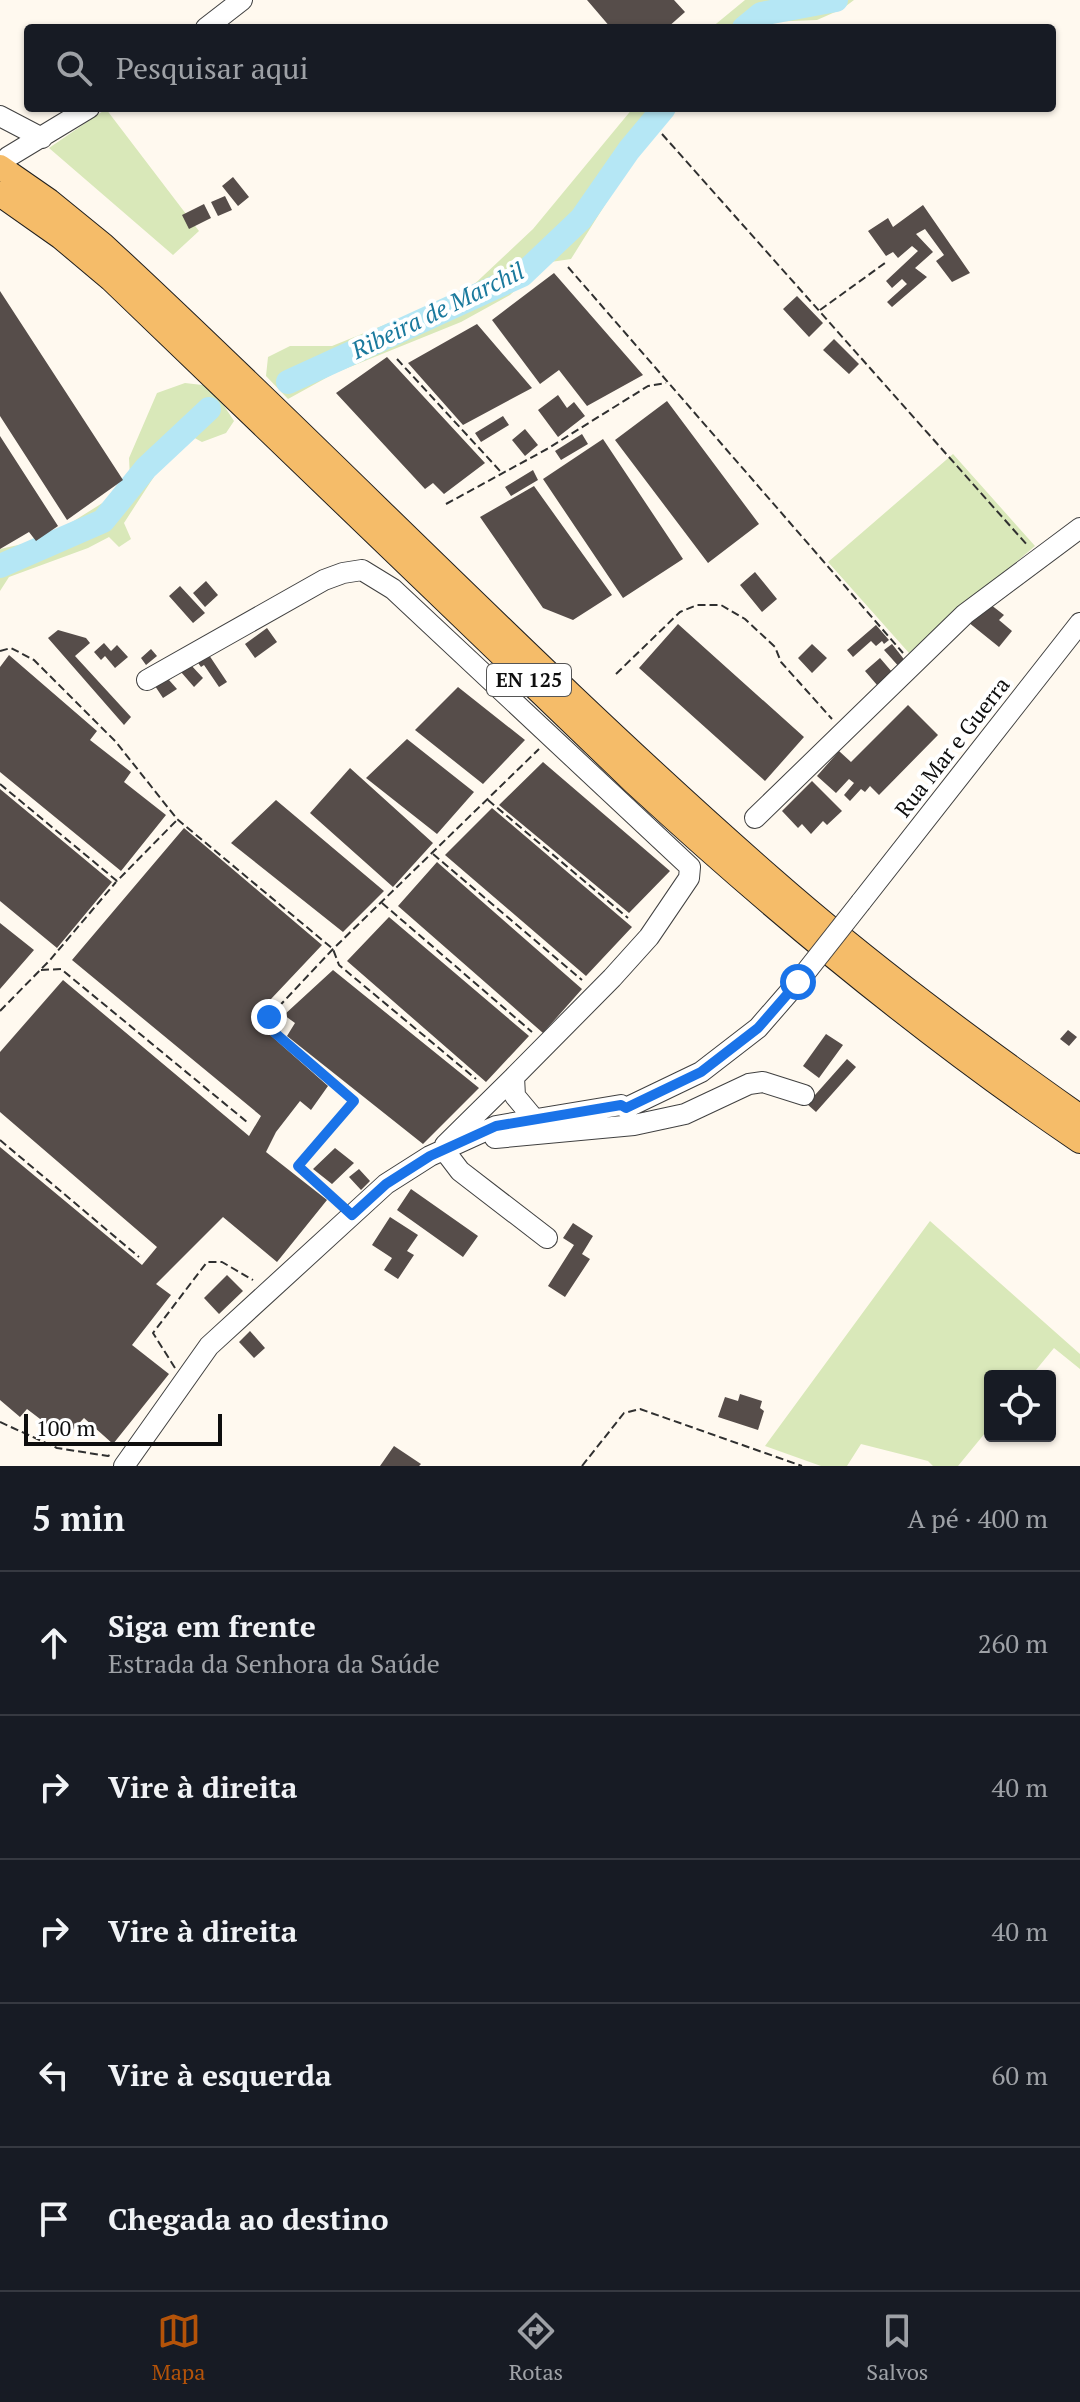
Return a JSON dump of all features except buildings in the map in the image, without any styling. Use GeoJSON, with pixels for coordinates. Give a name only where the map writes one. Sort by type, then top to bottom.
{"type":"FeatureCollection","features":[{"type":"Feature","properties":{"kind":"main road","name":"EN 125"},"geometry":{"type":"LineString","coordinates":[[3,172],[49,201],[103,245],[608,730],[773,880],[918,999],[1080,1117]]}},
{"type":"Feature","properties":{"kind":"main road","name":"EN 125"},"geometry":{"type":"LineString","coordinates":[[3,172],[61,237],[111,279],[712,854],[931,1036],[1080,1141]]}},
{"type":"Feature","properties":{"kind":"street"},"geometry":{"type":"LineString","coordinates":[[211,24],[242,0]]}},
{"type":"Feature","properties":{"kind":"street"},"geometry":{"type":"LineString","coordinates":[[3,172],[42,138],[83,112]]}},
{"type":"Feature","properties":{"kind":"street"},"geometry":{"type":"LineString","coordinates":[[0,116],[42,138]]}},
{"type":"Feature","properties":{"kind":"street"},"geometry":{"type":"LineString","coordinates":[[755,818],[965,614],[1080,528]]}},
{"type":"Feature","properties":{"kind":"street"},"geometry":{"type":"LineString","coordinates":[[122,1458],[209,1346],[386,1184],[441,1151],[612,978],[649,937],[689,878],[690,867],[393,589],[362,570],[324,580],[147,680]]}},
{"type":"Feature","properties":{"kind":"street","name":"Rua Mar e Guerra"},"geometry":{"type":"LineString","coordinates":[[441,1151],[496,1126],[621,1105],[626,1108],[701,1072],[758,1028],[798,982],[1080,623]]}},
{"type":"Feature","properties":{"kind":"street"},"geometry":{"type":"LineString","coordinates":[[514,1077],[515,1096],[535,1120]]}},
{"type":"Feature","properties":{"kind":"street"},"geometry":{"type":"LineString","coordinates":[[471,1137],[507,1138],[634,1125],[685,1114],[749,1084],[763,1082],[804,1095]]}},
{"type":"Feature","properties":{"kind":"street"},"geometry":{"type":"LineString","coordinates":[[441,1151],[460,1171],[547,1238]]}},
{"type":"Feature","properties":{"kind":"path"},"geometry":{"type":"LineString","coordinates":[[662,134],[1040,559]]}},
{"type":"Feature","properties":{"kind":"path"},"geometry":{"type":"LineString","coordinates":[[819,311],[885,263]]}},
{"type":"Feature","properties":{"kind":"path"},"geometry":{"type":"LineString","coordinates":[[568,267],[913,664]]}},
{"type":"Feature","properties":{"kind":"path"},"geometry":{"type":"LineString","coordinates":[[397,359],[501,472]]}},
{"type":"Feature","properties":{"kind":"path"},"geometry":{"type":"LineString","coordinates":[[446,504],[547,449],[648,386],[667,382]]}},
{"type":"Feature","properties":{"kind":"path"},"geometry":{"type":"LineString","coordinates":[[616,674],[680,612],[697,605],[721,605],[745,619],[775,647],[781,662],[843,732]]}},
{"type":"Feature","properties":{"kind":"path"},"geometry":{"type":"LineString","coordinates":[[0,651],[11,648],[34,660],[116,742],[177,819],[333,949],[339,965],[476,1079]]}},
{"type":"Feature","properties":{"kind":"path"},"geometry":{"type":"LineString","coordinates":[[352,1215],[298,1166],[354,1101],[275,1033],[269,1017],[333,949],[551,737]]}},
{"type":"Feature","properties":{"kind":"path"},"geometry":{"type":"LineString","coordinates":[[0,784],[117,881]]}},
{"type":"Feature","properties":{"kind":"path"},"geometry":{"type":"LineString","coordinates":[[487,800],[628,918]]}},
{"type":"Feature","properties":{"kind":"path"},"geometry":{"type":"LineString","coordinates":[[0,1011],[177,819]]}},
{"type":"Feature","properties":{"kind":"path"},"geometry":{"type":"LineString","coordinates":[[432,853],[582,980]]}},
{"type":"Feature","properties":{"kind":"path"},"geometry":{"type":"LineString","coordinates":[[381,902],[536,1036]]}},
{"type":"Feature","properties":{"kind":"path"},"geometry":{"type":"LineString","coordinates":[[41,970],[61,969],[247,1122]]}},
{"type":"Feature","properties":{"kind":"path"},"geometry":{"type":"LineString","coordinates":[[0,1140],[139,1257]]}},
{"type":"Feature","properties":{"kind":"path"},"geometry":{"type":"LineString","coordinates":[[177,1371],[153,1333],[207,1262],[222,1262],[269,1291]]}},
{"type":"Feature","properties":{"kind":"path"},"geometry":{"type":"LineString","coordinates":[[582,1466],[624,1413],[640,1409],[802,1466]]}},
{"type":"Feature","properties":{"kind":"path"},"geometry":{"type":"LineString","coordinates":[[0,1422],[57,1448],[122,1458]]}},
{"type":"Feature","properties":{"kind":"green space"},"geometry":{"type":"Polygon","coordinates":[[[745,0],[854,0],[817,20],[716,24],[745,0]]]}},
{"type":"Feature","properties":{"kind":"green space"},"geometry":{"type":"Polygon","coordinates":[[[102,112],[108,112],[199,231],[173,255],[49,148],[102,112]]]}},
{"type":"Feature","properties":{"kind":"green space"},"geometry":{"type":"Polygon","coordinates":[[[630,112],[672,112],[628,168],[571,259],[544,263],[510,295],[461,322],[335,373],[288,399],[266,376],[268,357],[290,346],[332,346],[466,292],[533,229],[630,112]]]}},
{"type":"Feature","properties":{"kind":"green space"},"geometry":{"type":"Polygon","coordinates":[[[185,383],[211,386],[234,421],[226,433],[202,442],[191,436],[166,458],[124,523],[131,539],[119,547],[109,537],[88,548],[9,577],[0,591],[0,549],[45,539],[112,497],[130,479],[129,458],[157,393],[185,383]]]}},
{"type":"Feature","properties":{"kind":"green space"},"geometry":{"type":"Polygon","coordinates":[[[953,454],[1035,546],[909,653],[828,562],[953,454]]]}},
{"type":"Feature","properties":{"kind":"green space"},"geometry":{"type":"Polygon","coordinates":[[[930,1221],[1080,1354],[1080,1369],[1054,1348],[1036,1370],[984,1370],[984,1434],[958,1466],[933,1466],[928,1461],[861,1444],[847,1466],[821,1466],[765,1446],[930,1221]]]}},
{"type":"Feature","properties":{"kind":"waterway","name":"Ribeira de Marchil"},"geometry":{"type":"LineString","coordinates":[[749,24],[761,14],[836,0]]}},
{"type":"Feature","properties":{"kind":"waterway","name":"Ribeira de Marchil"},"geometry":{"type":"LineString","coordinates":[[288,382],[522,275],[581,219],[629,150],[661,112]]}},
{"type":"Feature","properties":{"kind":"waterway","name":"Ribeira de Marchil"},"geometry":{"type":"LineString","coordinates":[[0,566],[103,521],[146,468],[209,409]]}},
{"type":"Feature","properties":{"kind":"route"},"geometry":{"type":"LineString","coordinates":[[269,1017],[275,1033],[354,1101],[298,1166],[352,1215],[386,1184],[430,1156],[496,1126],[621,1105],[626,1108],[701,1072],[758,1028],[798,982]]}}]}
